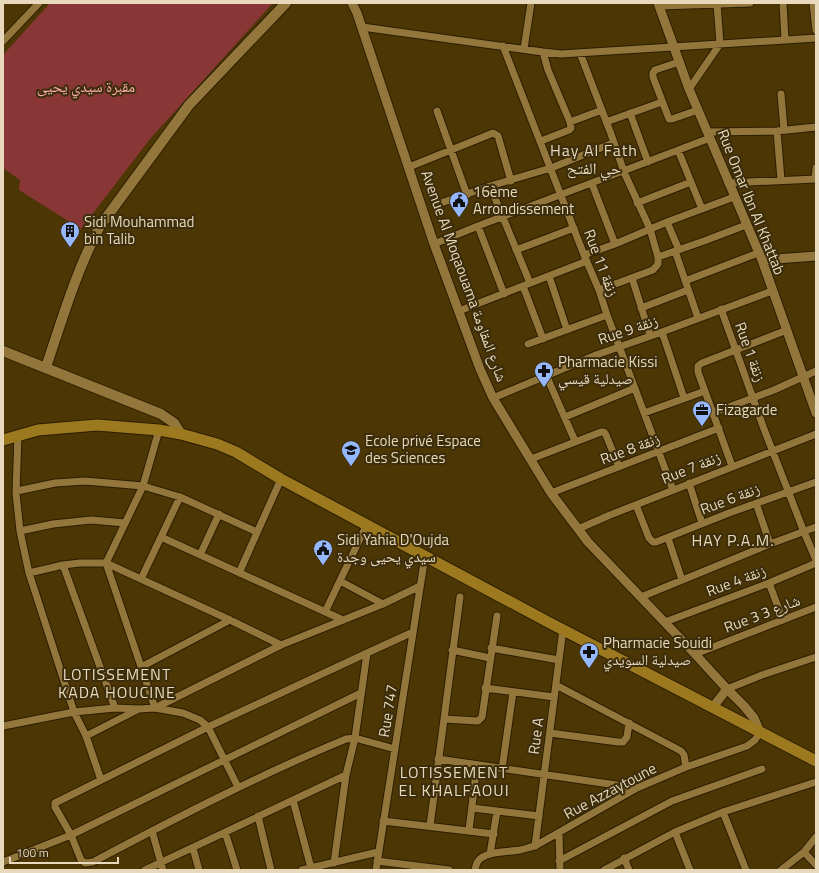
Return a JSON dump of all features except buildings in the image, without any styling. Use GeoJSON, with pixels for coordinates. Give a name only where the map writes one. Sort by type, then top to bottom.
{"type":"FeatureCollection","features":[{"type":"Feature","properties":{"kind":"main road"},"geometry":{"type":"LineString","coordinates":[[46,368],[78,275],[100,226],[189,105],[286,3]]}},
{"type":"Feature","properties":{"kind":"main road"},"geometry":{"type":"LineString","coordinates":[[3,351],[161,414],[174,423],[181,434]]}},
{"type":"Feature","properties":{"kind":"main road"},"geometry":{"type":"LineString","coordinates":[[3,440],[38,430],[97,425],[159,430],[181,434],[217,444],[236,452],[425,556],[816,761]]}},
{"type":"Feature","properties":{"kind":"street"},"geometry":{"type":"LineString","coordinates":[[3,42],[39,3]]}},
{"type":"Feature","properties":{"kind":"street","name":"Avenue Al Moqaouama شارع المقاومة"},"geometry":{"type":"LineString","coordinates":[[352,3],[362,27],[434,244],[480,369],[494,398],[551,493],[578,529],[615,571],[641,596],[754,718],[760,732]]}},
{"type":"Feature","properties":{"kind":"street","name":"Avenue Al Moqaouama شارع المقاومة"},"geometry":{"type":"LineString","coordinates":[[357,3],[357,13]]}},
{"type":"Feature","properties":{"kind":"street"},"geometry":{"type":"LineString","coordinates":[[524,49],[531,3]]}},
{"type":"Feature","properties":{"kind":"street"},"geometry":{"type":"LineString","coordinates":[[659,4],[750,3]]}},
{"type":"Feature","properties":{"kind":"street"},"geometry":{"type":"LineString","coordinates":[[783,3],[786,40]]}},
{"type":"Feature","properties":{"kind":"street"},"geometry":{"type":"LineString","coordinates":[[813,3],[816,30]]}},
{"type":"Feature","properties":{"kind":"street","name":"Rue Omar Ibn Al Khattab"},"geometry":{"type":"LineString","coordinates":[[659,4],[689,89],[734,198],[760,256],[816,413]]}},
{"type":"Feature","properties":{"kind":"street"},"geometry":{"type":"LineString","coordinates":[[689,89],[720,44],[717,4]]}},
{"type":"Feature","properties":{"kind":"street"},"geometry":{"type":"LineString","coordinates":[[362,27],[561,54],[816,38]]}},
{"type":"Feature","properties":{"kind":"street","name":"Rue 11 زنقة"},"geometry":{"type":"LineString","coordinates":[[503,46],[562,195],[585,258],[599,290],[606,316],[619,346],[673,490]]}},
{"type":"Feature","properties":{"kind":"street"},"geometry":{"type":"LineString","coordinates":[[541,141],[571,128],[570,122],[548,70],[543,52]]}},
{"type":"Feature","properties":{"kind":"street"},"geometry":{"type":"LineString","coordinates":[[580,53],[624,172],[650,229],[658,257],[658,264],[648,272],[599,290]]}},
{"type":"Feature","properties":{"kind":"street"},"geometry":{"type":"LineString","coordinates":[[679,62],[655,70],[653,73],[662,102],[670,119],[672,120],[698,110]]}},
{"type":"Feature","properties":{"kind":"street"},"geometry":{"type":"LineString","coordinates":[[781,180],[782,94]]}},
{"type":"Feature","properties":{"kind":"street"},"geometry":{"type":"LineString","coordinates":[[606,122],[662,102]]}},
{"type":"Feature","properties":{"kind":"street"},"geometry":{"type":"LineString","coordinates":[[437,110],[467,195]]}},
{"type":"Feature","properties":{"kind":"street"},"geometry":{"type":"LineString","coordinates":[[570,122],[602,110]]}},
{"type":"Feature","properties":{"kind":"street"},"geometry":{"type":"LineString","coordinates":[[630,114],[648,162]]}},
{"type":"Feature","properties":{"kind":"street"},"geometry":{"type":"LineString","coordinates":[[434,244],[478,226],[624,172],[678,150],[708,135],[816,127]]}},
{"type":"Feature","properties":{"kind":"street"},"geometry":{"type":"LineString","coordinates":[[409,167],[493,133],[498,136],[511,181]]}},
{"type":"Feature","properties":{"kind":"street"},"geometry":{"type":"LineString","coordinates":[[441,203],[490,186],[551,168],[614,144]]}},
{"type":"Feature","properties":{"kind":"street"},"geometry":{"type":"LineString","coordinates":[[678,150],[702,209]]}},
{"type":"Feature","properties":{"kind":"street"},"geometry":{"type":"LineString","coordinates":[[728,183],[815,179],[816,168]]}},
{"type":"Feature","properties":{"kind":"street"},"geometry":{"type":"LineString","coordinates":[[637,203],[691,182]]}},
{"type":"Feature","properties":{"kind":"street"},"geometry":{"type":"LineString","coordinates":[[592,184],[615,244]]}},
{"type":"Feature","properties":{"kind":"street"},"geometry":{"type":"LineString","coordinates":[[490,186],[530,283]]}},
{"type":"Feature","properties":{"kind":"street"},"geometry":{"type":"LineString","coordinates":[[459,311],[549,276],[615,244],[666,222],[734,198]]}},
{"type":"Feature","properties":{"kind":"street"},"geometry":{"type":"LineString","coordinates":[[666,222],[677,251],[685,281],[698,318]]}},
{"type":"Feature","properties":{"kind":"street"},"geometry":{"type":"LineString","coordinates":[[658,257],[746,224]]}},
{"type":"Feature","properties":{"kind":"street"},"geometry":{"type":"LineString","coordinates":[[478,226],[504,294]]}},
{"type":"Feature","properties":{"kind":"street"},"geometry":{"type":"LineString","coordinates":[[516,250],[574,228]]}},
{"type":"Feature","properties":{"kind":"street"},"geometry":{"type":"LineString","coordinates":[[685,281],[760,256],[816,256]]}},
{"type":"Feature","properties":{"kind":"street"},"geometry":{"type":"LineString","coordinates":[[549,276],[567,330]]}},
{"type":"Feature","properties":{"kind":"street"},"geometry":{"type":"LineString","coordinates":[[632,278],[650,335]]}},
{"type":"Feature","properties":{"kind":"street"},"geometry":{"type":"LineString","coordinates":[[523,286],[543,339]]}},
{"type":"Feature","properties":{"kind":"street"},"geometry":{"type":"LineString","coordinates":[[641,308],[688,290]]}},
{"type":"Feature","properties":{"kind":"street","name":"Rue 9 زنقة"},"geometry":{"type":"LineString","coordinates":[[494,398],[546,375],[619,346],[662,332],[772,291]]}},
{"type":"Feature","properties":{"kind":"street","name":"Rue 1 زنقة"},"geometry":{"type":"LineString","coordinates":[[721,310],[772,451],[816,562]]}},
{"type":"Feature","properties":{"kind":"street"},"geometry":{"type":"LineString","coordinates":[[528,344],[606,316]]}},
{"type":"Feature","properties":{"kind":"street"},"geometry":{"type":"LineString","coordinates":[[732,466],[698,372],[698,366],[702,363],[787,330]]}},
{"type":"Feature","properties":{"kind":"street"},"geometry":{"type":"LineString","coordinates":[[662,332],[684,398]]}},
{"type":"Feature","properties":{"kind":"street"},"geometry":{"type":"LineString","coordinates":[[713,413],[753,398],[816,371]]}},
{"type":"Feature","properties":{"kind":"street"},"geometry":{"type":"LineString","coordinates":[[546,375],[575,441]]}},
{"type":"Feature","properties":{"kind":"street"},"geometry":{"type":"LineString","coordinates":[[565,417],[635,388]]}},
{"type":"Feature","properties":{"kind":"street"},"geometry":{"type":"LineString","coordinates":[[644,413],[705,391]]}},
{"type":"Feature","properties":{"kind":"street","name":"Rue 8 زنقة"},"geometry":{"type":"LineString","coordinates":[[551,493],[719,428]]}},
{"type":"Feature","properties":{"kind":"street"},"geometry":{"type":"LineString","coordinates":[[155,708],[106,563],[143,486],[159,430]]}},
{"type":"Feature","properties":{"kind":"street"},"geometry":{"type":"LineString","coordinates":[[531,459],[595,433],[604,432],[619,467]]}},
{"type":"Feature","properties":{"kind":"street","name":"Rue 7 زنقة"},"geometry":{"type":"LineString","coordinates":[[578,529],[689,483],[816,434]]}},
{"type":"Feature","properties":{"kind":"street"},"geometry":{"type":"LineString","coordinates":[[18,435],[17,491],[20,531],[29,573],[74,712],[86,736],[101,780]]}},
{"type":"Feature","properties":{"kind":"street"},"geometry":{"type":"LineString","coordinates":[[239,573],[281,478]]}},
{"type":"Feature","properties":{"kind":"street"},"geometry":{"type":"LineString","coordinates":[[17,491],[55,483],[85,481],[143,486],[180,497],[257,532]]}},
{"type":"Feature","properties":{"kind":"street","name":"Rue 6 زنقة"},"geometry":{"type":"LineString","coordinates":[[636,505],[649,538],[654,542],[816,482]]}},
{"type":"Feature","properties":{"kind":"street"},"geometry":{"type":"LineString","coordinates":[[689,483],[702,523]]}},
{"type":"Feature","properties":{"kind":"street"},"geometry":{"type":"LineString","coordinates":[[141,579],[180,497]]}},
{"type":"Feature","properties":{"kind":"street"},"geometry":{"type":"LineString","coordinates":[[756,503],[770,544]]}},
{"type":"Feature","properties":{"kind":"street"},"geometry":{"type":"LineString","coordinates":[[200,555],[219,514]]}},
{"type":"Feature","properties":{"kind":"street"},"geometry":{"type":"LineString","coordinates":[[20,531],[53,524],[91,520],[125,523]]}},
{"type":"Feature","properties":{"kind":"street"},"geometry":{"type":"LineString","coordinates":[[325,612],[367,524]]}},
{"type":"Feature","properties":{"kind":"street"},"geometry":{"type":"LineString","coordinates":[[641,596],[816,527]]}},
{"type":"Feature","properties":{"kind":"street"},"geometry":{"type":"LineString","coordinates":[[160,537],[343,620]]}},
{"type":"Feature","properties":{"kind":"street"},"geometry":{"type":"LineString","coordinates":[[668,538],[682,580]]}},
{"type":"Feature","properties":{"kind":"street","name":"Rue 747"},"geometry":{"type":"LineString","coordinates":[[376,870],[425,556]]}},
{"type":"Feature","properties":{"kind":"street"},"geometry":{"type":"LineString","coordinates":[[29,573],[80,562],[106,563],[281,645]]}},
{"type":"Feature","properties":{"kind":"street","name":"Rue 4 زنقة"},"geometry":{"type":"LineString","coordinates":[[665,622],[769,582],[816,562]]}},
{"type":"Feature","properties":{"kind":"street"},"geometry":{"type":"LineString","coordinates":[[63,565],[115,708]]}},
{"type":"Feature","properties":{"kind":"street"},"geometry":{"type":"LineString","coordinates":[[340,581],[383,604]]}},
{"type":"Feature","properties":{"kind":"street"},"geometry":{"type":"LineString","coordinates":[[769,582],[783,620]]}},
{"type":"Feature","properties":{"kind":"street"},"geometry":{"type":"LineString","coordinates":[[155,708],[281,645],[383,604],[420,586]]}},
{"type":"Feature","properties":{"kind":"street"},"geometry":{"type":"LineString","coordinates":[[430,826],[460,597]]}},
{"type":"Feature","properties":{"kind":"street","name":"Rue 3 شارع 3"},"geometry":{"type":"LineString","coordinates":[[695,654],[816,607]]}},
{"type":"Feature","properties":{"kind":"street"},"geometry":{"type":"LineString","coordinates":[[444,719],[478,721],[482,718],[485,688],[497,616]]}},
{"type":"Feature","properties":{"kind":"street"},"geometry":{"type":"LineString","coordinates":[[141,667],[230,620]]}},
{"type":"Feature","properties":{"kind":"street","name":"Rue A"},"geometry":{"type":"LineString","coordinates":[[535,846],[563,629]]}},
{"type":"Feature","properties":{"kind":"street"},"geometry":{"type":"LineString","coordinates":[[395,749],[355,738],[346,740],[296,760],[238,787],[93,862],[85,863],[82,860],[55,807],[55,803],[208,727],[413,632]]}},
{"type":"Feature","properties":{"kind":"street"},"geometry":{"type":"LineString","coordinates":[[491,648],[559,660]]}},
{"type":"Feature","properties":{"kind":"street"},"geometry":{"type":"LineString","coordinates":[[452,650],[490,658]]}},
{"type":"Feature","properties":{"kind":"street"},"geometry":{"type":"LineString","coordinates":[[334,863],[346,775],[355,738],[367,653]]}},
{"type":"Feature","properties":{"kind":"street"},"geometry":{"type":"LineString","coordinates":[[713,707],[727,689],[762,675],[816,657]]}},
{"type":"Feature","properties":{"kind":"street"},"geometry":{"type":"LineString","coordinates":[[556,686],[681,751],[684,754],[686,767]]}},
{"type":"Feature","properties":{"kind":"street"},"geometry":{"type":"LineString","coordinates":[[485,688],[554,697]]}},
{"type":"Feature","properties":{"kind":"street"},"geometry":{"type":"LineString","coordinates":[[3,862],[70,835],[361,692]]}},
{"type":"Feature","properties":{"kind":"street"},"geometry":{"type":"LineString","coordinates":[[502,769],[513,692]]}},
{"type":"Feature","properties":{"kind":"street"},"geometry":{"type":"LineString","coordinates":[[3,726],[74,712],[115,708],[155,708],[188,715],[200,720],[208,727],[238,787]]}},
{"type":"Feature","properties":{"kind":"street"},"geometry":{"type":"LineString","coordinates":[[86,736],[139,709]]}},
{"type":"Feature","properties":{"kind":"street"},"geometry":{"type":"LineString","coordinates":[[550,733],[588,739],[623,742],[627,737],[629,723]]}},
{"type":"Feature","properties":{"kind":"street","name":"Rue Azzaytoune"},"geometry":{"type":"LineString","coordinates":[[490,854],[521,850],[535,846],[637,788],[686,767],[747,746],[755,740],[760,732]]}},
{"type":"Feature","properties":{"kind":"street"},"geometry":{"type":"LineString","coordinates":[[438,760],[637,788]]}},
{"type":"Feature","properties":{"kind":"street"},"geometry":{"type":"LineString","coordinates":[[469,830],[477,765]]}},
{"type":"Feature","properties":{"kind":"street"},"geometry":{"type":"LineString","coordinates":[[560,860],[672,801],[762,769]]}},
{"type":"Feature","properties":{"kind":"street"},"geometry":{"type":"LineString","coordinates":[[145,870],[162,866],[225,832],[346,775]]}},
{"type":"Feature","properties":{"kind":"street"},"geometry":{"type":"LineString","coordinates":[[604,870],[675,832],[723,812],[816,782]]}},
{"type":"Feature","properties":{"kind":"street"},"geometry":{"type":"LineString","coordinates":[[293,800],[311,868]]}},
{"type":"Feature","properties":{"kind":"street"},"geometry":{"type":"LineString","coordinates":[[472,808],[539,816]]}},
{"type":"Feature","properties":{"kind":"street"},"geometry":{"type":"LineString","coordinates":[[475,870],[479,859],[490,854],[497,811]]}},
{"type":"Feature","properties":{"kind":"street"},"geometry":{"type":"LineString","coordinates":[[723,812],[746,870]]}},
{"type":"Feature","properties":{"kind":"street"},"geometry":{"type":"LineString","coordinates":[[258,816],[271,870]]}},
{"type":"Feature","properties":{"kind":"street"},"geometry":{"type":"LineString","coordinates":[[383,821],[494,834]]}},
{"type":"Feature","properties":{"kind":"street"},"geometry":{"type":"LineString","coordinates":[[152,831],[162,866]]}},
{"type":"Feature","properties":{"kind":"street"},"geometry":{"type":"LineString","coordinates":[[225,832],[237,870]]}},
{"type":"Feature","properties":{"kind":"street"},"geometry":{"type":"LineString","coordinates":[[675,832],[690,870]]}},
{"type":"Feature","properties":{"kind":"street"},"geometry":{"type":"LineString","coordinates":[[559,833],[560,870]]}},
{"type":"Feature","properties":{"kind":"street"},"geometry":{"type":"LineString","coordinates":[[781,870],[804,852],[816,837]]}},
{"type":"Feature","properties":{"kind":"street"},"geometry":{"type":"LineString","coordinates":[[193,848],[199,870]]}},
{"type":"Feature","properties":{"kind":"street"},"geometry":{"type":"LineString","coordinates":[[302,870],[378,852]]}},
{"type":"Feature","properties":{"kind":"street"},"geometry":{"type":"LineString","coordinates":[[804,852],[816,864]]}},
{"type":"Feature","properties":{"kind":"street"},"geometry":{"type":"LineString","coordinates":[[624,858],[629,870]]}},
{"type":"Feature","properties":{"kind":"street"},"geometry":{"type":"LineString","coordinates":[[377,861],[449,870]]}},
{"type":"Feature","properties":{"kind":"green space","name":"مقبرة سيدي يحيى"},"geometry":{"type":"Polygon","coordinates":[[[50,3],[273,3],[150,139],[81,229],[19,190],[20,180],[3,168],[3,55],[50,3]]]}},
{"type":"Feature","properties":{"kind":"place","name":"16ème Arrondissement"},"geometry":{"type":"Point","coordinates":[459,218]}},
{"type":"Feature","properties":{"kind":"place","name":"Sidi Mouhammad bin Talib"},"geometry":{"type":"Point","coordinates":[70,248]}},
{"type":"Feature","properties":{"kind":"place","name":"Pharmacie Kissi صيدلية قيسي"},"geometry":{"type":"Point","coordinates":[544,388]}},
{"type":"Feature","properties":{"kind":"place","name":"Fizagarde"},"geometry":{"type":"Point","coordinates":[702,427]}},
{"type":"Feature","properties":{"kind":"place","name":"Ecole privé Espace des Sciences"},"geometry":{"type":"Point","coordinates":[351,467]}},
{"type":"Feature","properties":{"kind":"place","name":"Sidi Yahia D'Oujda سيدي يحيى وجدة"},"geometry":{"type":"Point","coordinates":[323,566]}},
{"type":"Feature","properties":{"kind":"place","name":"Pharmacie Souidi صيدلية السويدي"},"geometry":{"type":"Point","coordinates":[589,669]}},
{"type":"Feature","properties":{"kind":"district","name":"Hay Al Fath حي الفتح"},"geometry":{"type":"Point","coordinates":[594,159]}},
{"type":"Feature","properties":{"kind":"district","name":"HAY P.A.M."},"geometry":{"type":"Point","coordinates":[733,540]}},
{"type":"Feature","properties":{"kind":"district","name":"LOTISSEMENT KADA HOUCINE"},"geometry":{"type":"Point","coordinates":[117,683]}},
{"type":"Feature","properties":{"kind":"district","name":"LOTISSEMENT EL KHALFAOUI"},"geometry":{"type":"Point","coordinates":[454,781]}}]}
